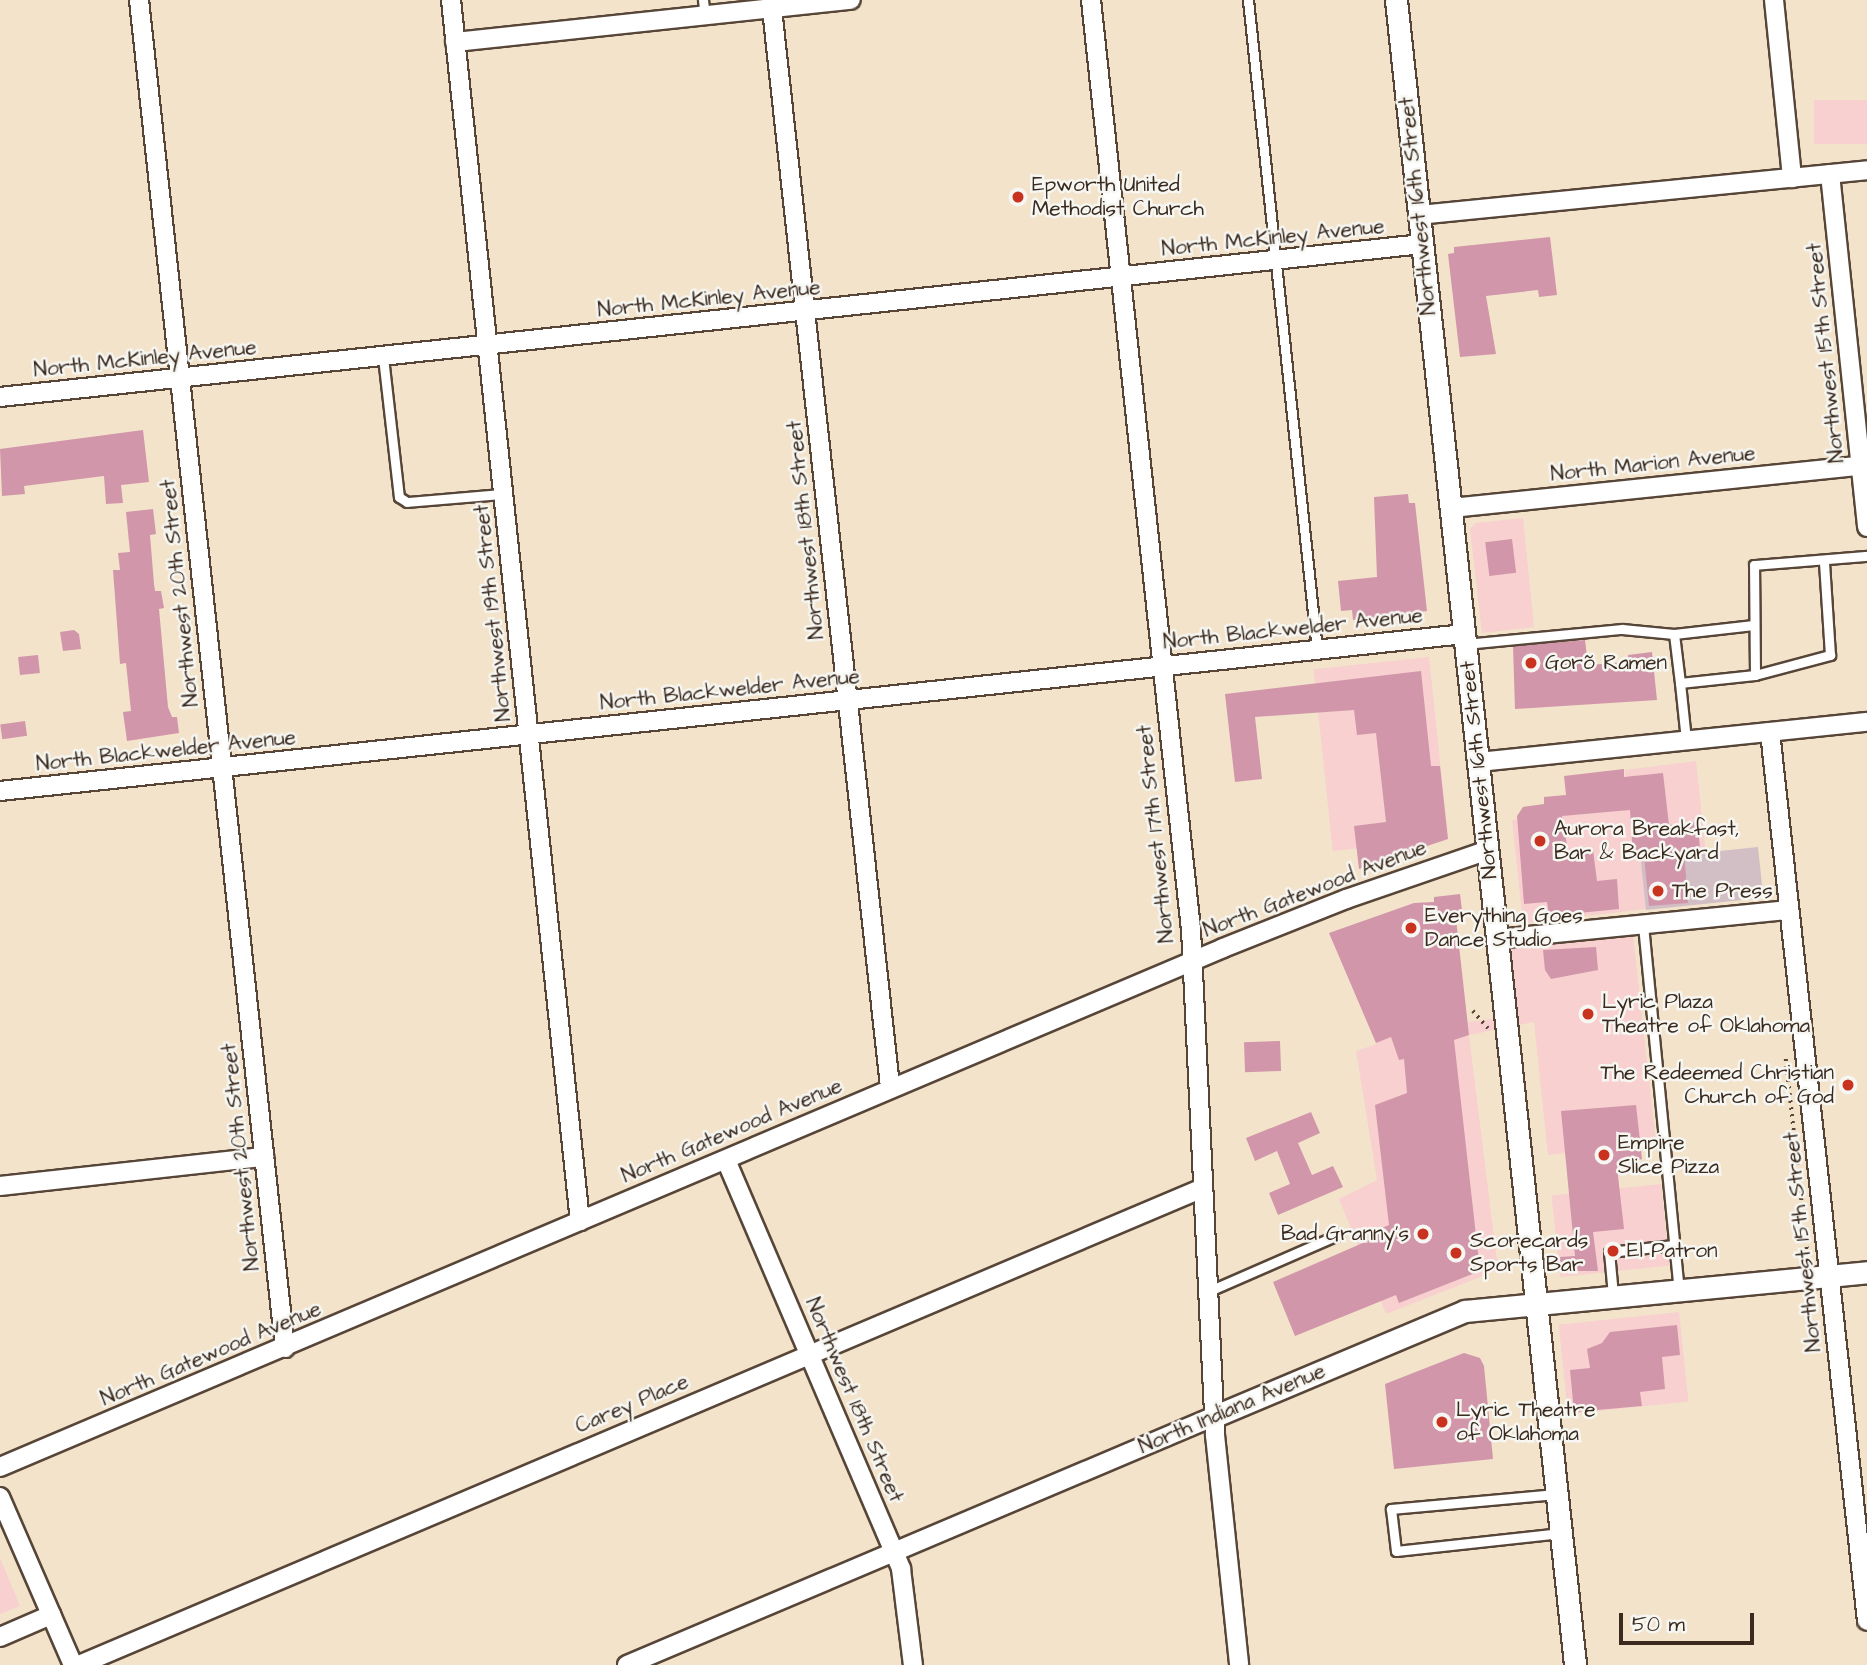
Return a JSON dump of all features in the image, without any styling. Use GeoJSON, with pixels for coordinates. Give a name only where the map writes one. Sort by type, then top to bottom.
{"type":"FeatureCollection","features":[{"type":"Feature","properties":{"kind":"street","name":"Northwest 20th Street"},"geometry":{"type":"LineString","coordinates":[[139,0],[285,1348]]}},
{"type":"Feature","properties":{"kind":"street","name":"Northwest 19th Street"},"geometry":{"type":"LineString","coordinates":[[451,0],[580,1221]]}},
{"type":"Feature","properties":{"kind":"street"},"geometry":{"type":"LineString","coordinates":[[455,42],[704,8],[772,9],[851,0]]}},
{"type":"Feature","properties":{"kind":"street","name":"Northwest 17th Street"},"geometry":{"type":"LineString","coordinates":[[1091,0],[1191,962],[1214,1416],[1239,1665]]}},
{"type":"Feature","properties":{"kind":"street","name":"Northwest 16th Street"},"geometry":{"type":"LineString","coordinates":[[1396,0],[1575,1665]]}},
{"type":"Feature","properties":{"kind":"street"},"geometry":{"type":"LineString","coordinates":[[1774,0],[1792,178]]}},
{"type":"Feature","properties":{"kind":"street","name":"Northwest 18th Street"},"geometry":{"type":"LineString","coordinates":[[772,9],[890,1087]]}},
{"type":"Feature","properties":{"kind":"street"},"geometry":{"type":"LineString","coordinates":[[1419,215],[1867,170]]}},
{"type":"Feature","properties":{"kind":"street","name":"Northwest 15th Street"},"geometry":{"type":"LineString","coordinates":[[1830,174],[1867,527]]}},
{"type":"Feature","properties":{"kind":"street","name":"North McKinley Avenue"},"geometry":{"type":"LineString","coordinates":[[0,397],[1422,244]]}},
{"type":"Feature","properties":{"kind":"street","name":"North Marion Avenue"},"geometry":{"type":"LineString","coordinates":[[1451,508],[1860,466]]}},
{"type":"Feature","properties":{"kind":"street","name":"North Blackwelder Avenue"},"geometry":{"type":"LineString","coordinates":[[0,791],[1162,666],[1317,650],[1465,639]]}},
{"type":"Feature","properties":{"kind":"street"},"geometry":{"type":"LineString","coordinates":[[1478,762],[1867,722]]}},
{"type":"Feature","properties":{"kind":"street","name":"Northwest 15th Street"},"geometry":{"type":"LineString","coordinates":[[1770,732],[1867,1621]]}},
{"type":"Feature","properties":{"kind":"street","name":"North Gatewood Avenue"},"geometry":{"type":"LineString","coordinates":[[0,1467],[726,1160],[890,1087],[1191,962],[1346,899],[1488,850]]}},
{"type":"Feature","properties":{"kind":"street"},"geometry":{"type":"LineString","coordinates":[[1497,939],[1788,909]]}},
{"type":"Feature","properties":{"kind":"street"},"geometry":{"type":"LineString","coordinates":[[0,1186],[264,1157]]}},
{"type":"Feature","properties":{"kind":"street","name":"Northwest 18th Street"},"geometry":{"type":"LineString","coordinates":[[726,1160],[895,1552],[905,1588],[914,1665]]}},
{"type":"Feature","properties":{"kind":"street","name":"Carey Place"},"geometry":{"type":"LineString","coordinates":[[79,1665],[808,1353],[1203,1188]]}},
{"type":"Feature","properties":{"kind":"street","name":"North Indiana Avenue"},"geometry":{"type":"LineString","coordinates":[[627,1665],[1465,1311],[1867,1272]]}},
{"type":"Feature","properties":{"kind":"street"},"geometry":{"type":"LineString","coordinates":[[0,1497],[73,1665]]}},
{"type":"Feature","properties":{"kind":"street"},"geometry":{"type":"LineString","coordinates":[[0,1637],[51,1615]]}},
{"type":"Feature","properties":{"kind":"lane"},"geometry":{"type":"LineString","coordinates":[[1248,0],[1317,650]]}},
{"type":"Feature","properties":{"kind":"lane"},"geometry":{"type":"LineString","coordinates":[[383,356],[400,497],[407,502],[503,495]]}},
{"type":"Feature","properties":{"kind":"lane"},"geometry":{"type":"LineString","coordinates":[[1755,675],[1754,565],[1867,556]]}},
{"type":"Feature","properties":{"kind":"lane"},"geometry":{"type":"LineString","coordinates":[[1680,683],[1755,675],[1830,655],[1824,561]]}},
{"type":"Feature","properties":{"kind":"lane"},"geometry":{"type":"LineString","coordinates":[[1465,639],[1622,629],[1674,634],[1753,625]]}},
{"type":"Feature","properties":{"kind":"lane"},"geometry":{"type":"LineString","coordinates":[[1674,634],[1686,740]]}},
{"type":"Feature","properties":{"kind":"lane"},"geometry":{"type":"LineString","coordinates":[[1643,925],[1679,1291]]}},
{"type":"Feature","properties":{"kind":"lane"},"geometry":{"type":"LineString","coordinates":[[1209,1291],[1338,1236]]}},
{"type":"Feature","properties":{"kind":"lane"},"geometry":{"type":"LineString","coordinates":[[1613,1297],[1609,1252],[1675,1245]]}},
{"type":"Feature","properties":{"kind":"lane"},"geometry":{"type":"LineString","coordinates":[[1556,1494],[1391,1509],[1393,1530],[1396,1550],[1403,1552],[1561,1533]]}},
{"type":"Feature","properties":{"kind":"path"},"geometry":{"type":"LineString","coordinates":[[1432,919],[1443,916]]}},
{"type":"Feature","properties":{"kind":"path"},"geometry":{"type":"LineString","coordinates":[[1473,1011],[1488,1028]]}},
{"type":"Feature","properties":{"kind":"path"},"geometry":{"type":"LineString","coordinates":[[1786,1059],[1808,1260]]}},
{"type":"Feature","properties":{"kind":"shaded area"},"geometry":{"type":"Polygon","coordinates":[[[1814,100],[1867,100],[1867,144],[1814,144],[1814,100]]]}},
{"type":"Feature","properties":{"kind":"shaded area"},"geometry":{"type":"Polygon","coordinates":[[[1523,518],[1534,627],[1482,633],[1470,529],[1476,523],[1523,518]]]}},
{"type":"Feature","properties":{"kind":"shaded area"},"geometry":{"type":"Polygon","coordinates":[[[1429,657],[1448,839],[1333,851],[1314,669],[1429,657]]]}},
{"type":"Feature","properties":{"kind":"shaded area"},"geometry":{"type":"Polygon","coordinates":[[[1696,761],[1706,854],[1641,862],[1647,909],[1523,923],[1512,820],[1626,810],[1625,770],[1696,761]]]}},
{"type":"Feature","properties":{"kind":"shaded area"},"geometry":{"type":"Polygon","coordinates":[[[1758,847],[1763,898],[1646,910],[1641,859],[1758,847]]]}},
{"type":"Feature","properties":{"kind":"shaded area"},"geometry":{"type":"Polygon","coordinates":[[[1329,933],[1468,1022],[1516,1016],[1510,948],[1633,935],[1656,1143],[1548,1155],[1534,1022],[1469,1035],[1498,1270],[1386,1314],[1339,1199],[1377,1180],[1356,1051],[1377,1044],[1329,933]]]}},
{"type":"Feature","properties":{"kind":"shaded area"},"geometry":{"type":"Polygon","coordinates":[[[1661,1184],[1670,1266],[1560,1277],[1552,1195],[1661,1184]]]}},
{"type":"Feature","properties":{"kind":"shaded area"},"geometry":{"type":"Polygon","coordinates":[[[1679,1312],[1688,1402],[1568,1414],[1559,1325],[1679,1312]]]}},
{"type":"Feature","properties":{"kind":"shaded area"},"geometry":{"type":"Polygon","coordinates":[[[0,1558],[20,1606],[0,1614],[0,1558]]]}},
{"type":"Feature","properties":{"kind":"building"},"geometry":{"type":"Polygon","coordinates":[[[1550,237],[1557,295],[1539,297],[1538,290],[1486,296],[1496,354],[1460,357],[1448,254],[1454,253],[1454,247],[1550,237]]]}},
{"type":"Feature","properties":{"kind":"building"},"geometry":{"type":"Polygon","coordinates":[[[143,430],[149,482],[121,485],[123,503],[106,504],[104,476],[24,486],[25,494],[2,496],[0,449],[143,430]]]}},
{"type":"Feature","properties":{"kind":"building"},"geometry":{"type":"Polygon","coordinates":[[[1408,494],[1409,503],[1415,503],[1427,611],[1353,620],[1352,610],[1341,611],[1338,581],[1377,577],[1374,497],[1408,494]]]}},
{"type":"Feature","properties":{"kind":"building"},"geometry":{"type":"Polygon","coordinates":[[[153,509],[156,534],[150,535],[155,591],[161,591],[164,608],[159,609],[168,707],[172,717],[177,717],[179,733],[127,741],[123,712],[131,711],[126,663],[120,664],[113,570],[120,570],[118,553],[130,552],[126,512],[153,509]]]}},
{"type":"Feature","properties":{"kind":"building"},"geometry":{"type":"Polygon","coordinates":[[[1512,539],[1516,573],[1489,576],[1485,542],[1512,539]]]}},
{"type":"Feature","properties":{"kind":"building"},"geometry":{"type":"Polygon","coordinates":[[[74,630],[79,634],[81,649],[63,651],[60,632],[74,630]]]}},
{"type":"Feature","properties":{"kind":"building"},"geometry":{"type":"Polygon","coordinates":[[[1585,640],[1588,665],[1628,662],[1628,655],[1652,652],[1657,700],[1515,709],[1513,646],[1585,640]]]}},
{"type":"Feature","properties":{"kind":"building"},"geometry":{"type":"Polygon","coordinates":[[[38,655],[40,673],[20,675],[18,657],[38,655]]]}},
{"type":"Feature","properties":{"kind":"building"},"geometry":{"type":"Polygon","coordinates":[[[1421,671],[1431,766],[1440,766],[1448,839],[1359,869],[1354,826],[1386,822],[1376,733],[1357,735],[1354,710],[1255,717],[1262,779],[1235,782],[1225,694],[1421,671]]]}},
{"type":"Feature","properties":{"kind":"building"},"geometry":{"type":"Polygon","coordinates":[[[25,721],[27,736],[2,739],[0,724],[25,721]]]}},
{"type":"Feature","properties":{"kind":"building"},"geometry":{"type":"Polygon","coordinates":[[[1624,769],[1624,777],[1663,773],[1669,825],[1698,822],[1700,850],[1684,851],[1688,903],[1649,906],[1644,856],[1633,857],[1630,810],[1562,816],[1568,851],[1593,850],[1597,881],[1617,879],[1619,909],[1549,916],[1547,902],[1524,904],[1517,816],[1523,807],[1544,804],[1544,797],[1566,795],[1564,776],[1624,769]]]}},
{"type":"Feature","properties":{"kind":"building"},"geometry":{"type":"Polygon","coordinates":[[[1460,894],[1463,918],[1456,919],[1469,1035],[1454,1040],[1480,1271],[1399,1303],[1396,1295],[1295,1336],[1273,1282],[1372,1239],[1370,1233],[1389,1225],[1375,1105],[1407,1093],[1404,1059],[1399,1060],[1391,1037],[1376,1043],[1329,933],[1414,903],[1434,902],[1434,897],[1460,894]]]}},
{"type":"Feature","properties":{"kind":"building"},"geometry":{"type":"Polygon","coordinates":[[[1596,947],[1598,970],[1551,979],[1545,970],[1543,950],[1596,947]]]}},
{"type":"Feature","properties":{"kind":"building"},"geometry":{"type":"Polygon","coordinates":[[[1280,1041],[1281,1071],[1245,1072],[1244,1042],[1280,1041]]]}},
{"type":"Feature","properties":{"kind":"building"},"geometry":{"type":"Polygon","coordinates":[[[1636,1105],[1642,1159],[1617,1167],[1624,1229],[1593,1232],[1598,1271],[1561,1271],[1560,1257],[1575,1256],[1561,1111],[1636,1105]]]}},
{"type":"Feature","properties":{"kind":"building"},"geometry":{"type":"Polygon","coordinates":[[[1311,1112],[1320,1133],[1298,1143],[1312,1175],[1333,1166],[1343,1187],[1278,1215],[1269,1193],[1290,1184],[1277,1151],[1255,1161],[1246,1138],[1311,1112]]]}},
{"type":"Feature","properties":{"kind":"building"},"geometry":{"type":"Polygon","coordinates":[[[1677,1325],[1680,1355],[1662,1357],[1665,1389],[1640,1392],[1642,1406],[1574,1412],[1570,1370],[1590,1368],[1587,1349],[1602,1343],[1610,1332],[1677,1325]]]}},
{"type":"Feature","properties":{"kind":"building"},"geometry":{"type":"Polygon","coordinates":[[[1464,1353],[1480,1358],[1484,1366],[1493,1459],[1394,1469],[1385,1384],[1464,1353]]]}},
{"type":"Feature","properties":{"kind":"place","name":"Epworth United Methodist Church"},"geometry":{"type":"Point","coordinates":[1018,197]}},
{"type":"Feature","properties":{"kind":"place","name":"Gorõ Ramen"},"geometry":{"type":"Point","coordinates":[1531,663]}},
{"type":"Feature","properties":{"kind":"place","name":"Aurora Breakfast, Bar & Backyard"},"geometry":{"type":"Point","coordinates":[1540,841]}},
{"type":"Feature","properties":{"kind":"place","name":"The Press"},"geometry":{"type":"Point","coordinates":[1658,891]}},
{"type":"Feature","properties":{"kind":"place","name":"Everything Goes Dance Studio"},"geometry":{"type":"Point","coordinates":[1411,928]}},
{"type":"Feature","properties":{"kind":"place","name":"Lyric Plaza Theatre of Oklahoma"},"geometry":{"type":"Point","coordinates":[1588,1014]}},
{"type":"Feature","properties":{"kind":"place","name":"The Redeemed Christian Church of God"},"geometry":{"type":"Point","coordinates":[1848,1085]}},
{"type":"Feature","properties":{"kind":"place","name":"Empire Slice Pizza"},"geometry":{"type":"Point","coordinates":[1604,1155]}},
{"type":"Feature","properties":{"kind":"place","name":"Bad Granny's"},"geometry":{"type":"Point","coordinates":[1423,1234]}},
{"type":"Feature","properties":{"kind":"place","name":"El Patron"},"geometry":{"type":"Point","coordinates":[1613,1251]}},
{"type":"Feature","properties":{"kind":"place","name":"Scorecards Sports Bar"},"geometry":{"type":"Point","coordinates":[1456,1253]}},
{"type":"Feature","properties":{"kind":"place","name":"Lyric Theatre of Oklahoma"},"geometry":{"type":"Point","coordinates":[1442,1422]}}]}
